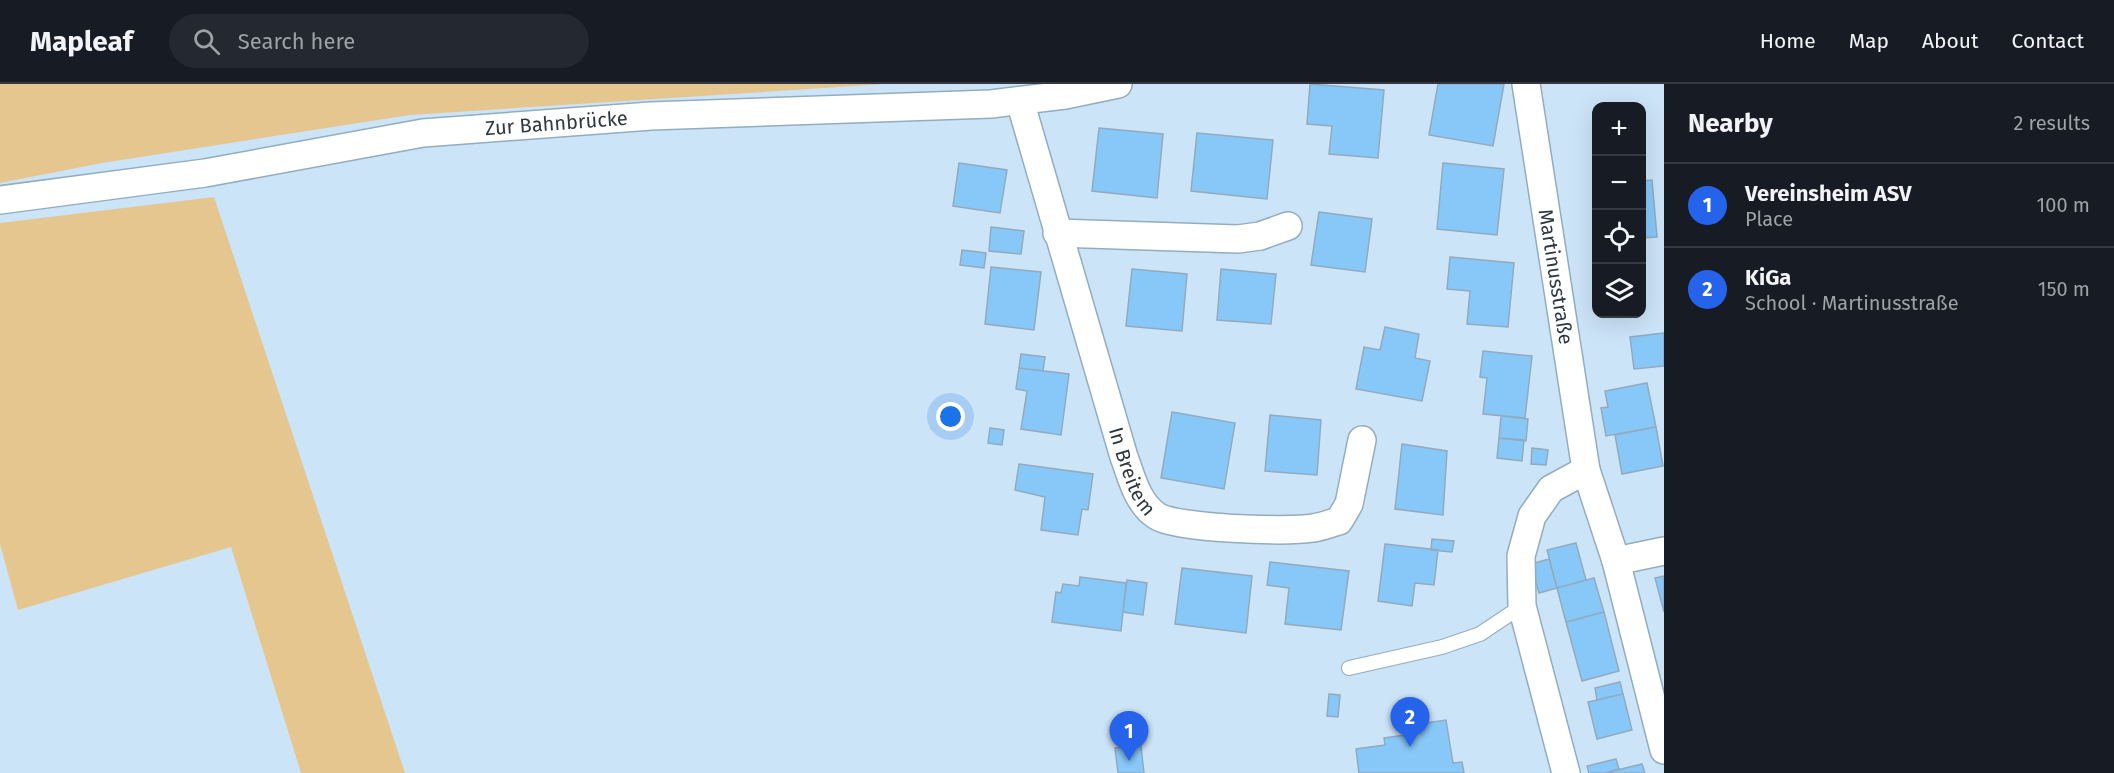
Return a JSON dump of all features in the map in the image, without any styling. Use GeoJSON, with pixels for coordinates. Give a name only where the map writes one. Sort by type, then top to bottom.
{"type":"FeatureCollection","features":[{"type":"Feature","properties":{"kind":"street","name":"Zur Bahnbrücke"},"geometry":{"type":"LineString","coordinates":[[0,200],[205,173],[423,134],[651,116],[1020,101],[1118,84]]}},
{"type":"Feature","properties":{"kind":"street","name":"Martinusstraße"},"geometry":{"type":"LineString","coordinates":[[1526,84],[1586,470],[1616,561],[1664,750]]}},
{"type":"Feature","properties":{"kind":"street","name":"In Breitem"},"geometry":{"type":"LineString","coordinates":[[1020,101],[1124,457],[1142,503],[1158,518],[1195,526],[1260,529],[1312,528],[1339,521],[1349,504],[1362,440]]}},
{"type":"Feature","properties":{"kind":"street"},"geometry":{"type":"LineString","coordinates":[[1057,233],[1238,239],[1260,236],[1288,226]]}},
{"type":"Feature","properties":{"kind":"street"},"geometry":{"type":"LineString","coordinates":[[1566,773],[1522,606],[1521,556],[1532,516],[1551,489],[1586,470]]}},
{"type":"Feature","properties":{"kind":"street"},"geometry":{"type":"LineString","coordinates":[[1616,561],[1664,551]]}},
{"type":"Feature","properties":{"kind":"lane"},"geometry":{"type":"LineString","coordinates":[[1348,668],[1442,647],[1480,634],[1522,606]]}},
{"type":"Feature","properties":{"kind":"shaded area"},"geometry":{"type":"Polygon","coordinates":[[[0,84],[885,84],[410,115],[102,163],[0,183],[0,84]]]}},
{"type":"Feature","properties":{"kind":"shaded area"},"geometry":{"type":"Polygon","coordinates":[[[214,197],[405,773],[301,773],[231,547],[18,610],[0,544],[0,223],[214,197]]]}},
{"type":"Feature","properties":{"kind":"building"},"geometry":{"type":"Polygon","coordinates":[[[1310,84],[1384,90],[1378,158],[1329,154],[1332,126],[1307,124],[1310,84]]]}},
{"type":"Feature","properties":{"kind":"building"},"geometry":{"type":"Polygon","coordinates":[[[1438,84],[1504,84],[1493,146],[1429,135],[1438,84]]]}},
{"type":"Feature","properties":{"kind":"building"},"geometry":{"type":"Polygon","coordinates":[[[1099,128],[1163,134],[1157,198],[1092,191],[1099,128]]]}},
{"type":"Feature","properties":{"kind":"building"},"geometry":{"type":"Polygon","coordinates":[[[1197,133],[1273,140],[1267,199],[1191,191],[1197,133]]]}},
{"type":"Feature","properties":{"kind":"building"},"geometry":{"type":"Polygon","coordinates":[[[959,163],[1007,170],[1000,213],[953,206],[959,163]]]}},
{"type":"Feature","properties":{"kind":"building"},"geometry":{"type":"Polygon","coordinates":[[[1443,163],[1504,169],[1497,235],[1437,229],[1443,163]]]}},
{"type":"Feature","properties":{"kind":"building"},"geometry":{"type":"Polygon","coordinates":[[[1652,180],[1657,237],[1646,238],[1646,181],[1652,180]]]}},
{"type":"Feature","properties":{"kind":"building"},"geometry":{"type":"Polygon","coordinates":[[[1319,212],[1372,219],[1365,272],[1311,265],[1319,212]]]}},
{"type":"Feature","properties":{"kind":"building"},"geometry":{"type":"Polygon","coordinates":[[[991,227],[1024,231],[1021,254],[989,251],[991,227]]]}},
{"type":"Feature","properties":{"kind":"building"},"geometry":{"type":"Polygon","coordinates":[[[962,250],[986,253],[984,268],[960,265],[962,250]]]}},
{"type":"Feature","properties":{"kind":"building"},"geometry":{"type":"Polygon","coordinates":[[[1450,257],[1514,263],[1508,327],[1467,324],[1470,291],[1447,289],[1450,257]]]}},
{"type":"Feature","properties":{"kind":"building"},"geometry":{"type":"Polygon","coordinates":[[[991,267],[1041,272],[1034,330],[985,324],[991,267]]]}},
{"type":"Feature","properties":{"kind":"building"},"geometry":{"type":"Polygon","coordinates":[[[1132,269],[1187,274],[1182,331],[1126,326],[1132,269]]]}},
{"type":"Feature","properties":{"kind":"building"},"geometry":{"type":"Polygon","coordinates":[[[1221,269],[1276,274],[1271,324],[1217,320],[1221,269]]]}},
{"type":"Feature","properties":{"kind":"building"},"geometry":{"type":"Polygon","coordinates":[[[1385,327],[1419,334],[1415,358],[1430,361],[1422,401],[1356,389],[1364,347],[1380,350],[1385,327]]]}},
{"type":"Feature","properties":{"kind":"building"},"geometry":{"type":"Polygon","coordinates":[[[1664,333],[1664,366],[1634,369],[1630,337],[1664,333]]]}},
{"type":"Feature","properties":{"kind":"building"},"geometry":{"type":"Polygon","coordinates":[[[1483,351],[1532,356],[1525,418],[1483,414],[1487,378],[1480,377],[1483,351]]]}},
{"type":"Feature","properties":{"kind":"building"},"geometry":{"type":"Polygon","coordinates":[[[1021,354],[1045,357],[1043,371],[1019,368],[1021,354]]]}},
{"type":"Feature","properties":{"kind":"building"},"geometry":{"type":"Polygon","coordinates":[[[1019,368],[1069,374],[1061,435],[1021,429],[1027,391],[1016,389],[1019,368]]]}},
{"type":"Feature","properties":{"kind":"building"},"geometry":{"type":"Polygon","coordinates":[[[1647,383],[1656,427],[1606,436],[1601,408],[1608,407],[1605,391],[1647,383]]]}},
{"type":"Feature","properties":{"kind":"building"},"geometry":{"type":"Polygon","coordinates":[[[1172,412],[1235,423],[1224,489],[1161,478],[1172,412]]]}},
{"type":"Feature","properties":{"kind":"building"},"geometry":{"type":"Polygon","coordinates":[[[1270,415],[1321,420],[1317,475],[1265,471],[1270,415]]]}},
{"type":"Feature","properties":{"kind":"building"},"geometry":{"type":"Polygon","coordinates":[[[1501,416],[1528,419],[1526,441],[1499,438],[1501,416]]]}},
{"type":"Feature","properties":{"kind":"building"},"geometry":{"type":"Polygon","coordinates":[[[1656,427],[1663,466],[1622,474],[1615,435],[1656,427]]]}},
{"type":"Feature","properties":{"kind":"building"},"geometry":{"type":"Polygon","coordinates":[[[990,428],[1004,430],[1002,445],[988,443],[990,428]]]}},
{"type":"Feature","properties":{"kind":"building"},"geometry":{"type":"Polygon","coordinates":[[[1499,438],[1524,440],[1522,461],[1497,458],[1499,438]]]}},
{"type":"Feature","properties":{"kind":"building"},"geometry":{"type":"Polygon","coordinates":[[[1402,444],[1447,451],[1443,515],[1395,509],[1402,444]]]}},
{"type":"Feature","properties":{"kind":"building"},"geometry":{"type":"Polygon","coordinates":[[[1532,448],[1548,450],[1546,465],[1531,464],[1532,448]]]}},
{"type":"Feature","properties":{"kind":"building"},"geometry":{"type":"Polygon","coordinates":[[[1019,464],[1093,474],[1088,510],[1082,509],[1078,535],[1041,530],[1045,497],[1015,490],[1019,464]]]}},
{"type":"Feature","properties":{"kind":"building"},"geometry":{"type":"Polygon","coordinates":[[[1432,539],[1454,541],[1452,552],[1431,550],[1432,539]]]}},
{"type":"Feature","properties":{"kind":"building"},"geometry":{"type":"Polygon","coordinates":[[[1576,543],[1586,580],[1557,588],[1547,550],[1576,543]]]}},
{"type":"Feature","properties":{"kind":"building"},"geometry":{"type":"Polygon","coordinates":[[[1385,544],[1438,550],[1434,585],[1415,583],[1412,606],[1378,601],[1385,544]]]}},
{"type":"Feature","properties":{"kind":"building"},"geometry":{"type":"Polygon","coordinates":[[[1549,559],[1557,588],[1539,593],[1531,564],[1549,559]]]}},
{"type":"Feature","properties":{"kind":"building"},"geometry":{"type":"Polygon","coordinates":[[[1270,562],[1349,571],[1341,630],[1285,624],[1289,588],[1267,585],[1270,562]]]}},
{"type":"Feature","properties":{"kind":"building"},"geometry":{"type":"Polygon","coordinates":[[[1182,568],[1252,576],[1246,633],[1175,624],[1182,568]]]}},
{"type":"Feature","properties":{"kind":"building"},"geometry":{"type":"Polygon","coordinates":[[[1664,576],[1664,612],[1655,578],[1664,576]]]}},
{"type":"Feature","properties":{"kind":"building"},"geometry":{"type":"Polygon","coordinates":[[[1080,577],[1126,583],[1121,631],[1052,622],[1056,592],[1061,593],[1063,584],[1079,586],[1080,577]]]}},
{"type":"Feature","properties":{"kind":"building"},"geometry":{"type":"Polygon","coordinates":[[[1594,578],[1604,612],[1566,622],[1557,588],[1594,578]]]}},
{"type":"Feature","properties":{"kind":"building"},"geometry":{"type":"Polygon","coordinates":[[[1127,580],[1147,583],[1143,615],[1123,612],[1127,580]]]}},
{"type":"Feature","properties":{"kind":"building"},"geometry":{"type":"Polygon","coordinates":[[[1604,612],[1619,671],[1582,681],[1566,622],[1604,612]]]}},
{"type":"Feature","properties":{"kind":"building"},"geometry":{"type":"Polygon","coordinates":[[[1620,682],[1623,694],[1597,700],[1595,688],[1620,682]]]}},
{"type":"Feature","properties":{"kind":"building"},"geometry":{"type":"Polygon","coordinates":[[[1329,694],[1340,695],[1338,717],[1327,716],[1329,694]]]}},
{"type":"Feature","properties":{"kind":"building"},"geometry":{"type":"Polygon","coordinates":[[[1623,694],[1632,730],[1597,739],[1588,702],[1623,694]]]}},
{"type":"Feature","properties":{"kind":"building"},"geometry":{"type":"Polygon","coordinates":[[[1446,720],[1453,763],[1462,762],[1464,773],[1359,773],[1356,749],[1385,745],[1384,738],[1420,733],[1419,724],[1446,720]]]}},
{"type":"Feature","properties":{"kind":"building"},"geometry":{"type":"Polygon","coordinates":[[[1141,746],[1144,773],[1118,773],[1115,748],[1141,746]]]}},
{"type":"Feature","properties":{"kind":"building"},"geometry":{"type":"Polygon","coordinates":[[[1616,759],[1619,769],[1605,773],[1589,773],[1587,766],[1616,759]]]}},
{"type":"Feature","properties":{"kind":"building"},"geometry":{"type":"Polygon","coordinates":[[[1642,764],[1645,773],[1605,773],[1642,764]]]}},
{"type":"Feature","properties":{"kind":"place","name":"KiGa"},"geometry":{"type":"Point","coordinates":[1410,747]}},
{"type":"Feature","properties":{"kind":"place","name":"Vereinsheim ASV"},"geometry":{"type":"Point","coordinates":[1129,761]}}]}
